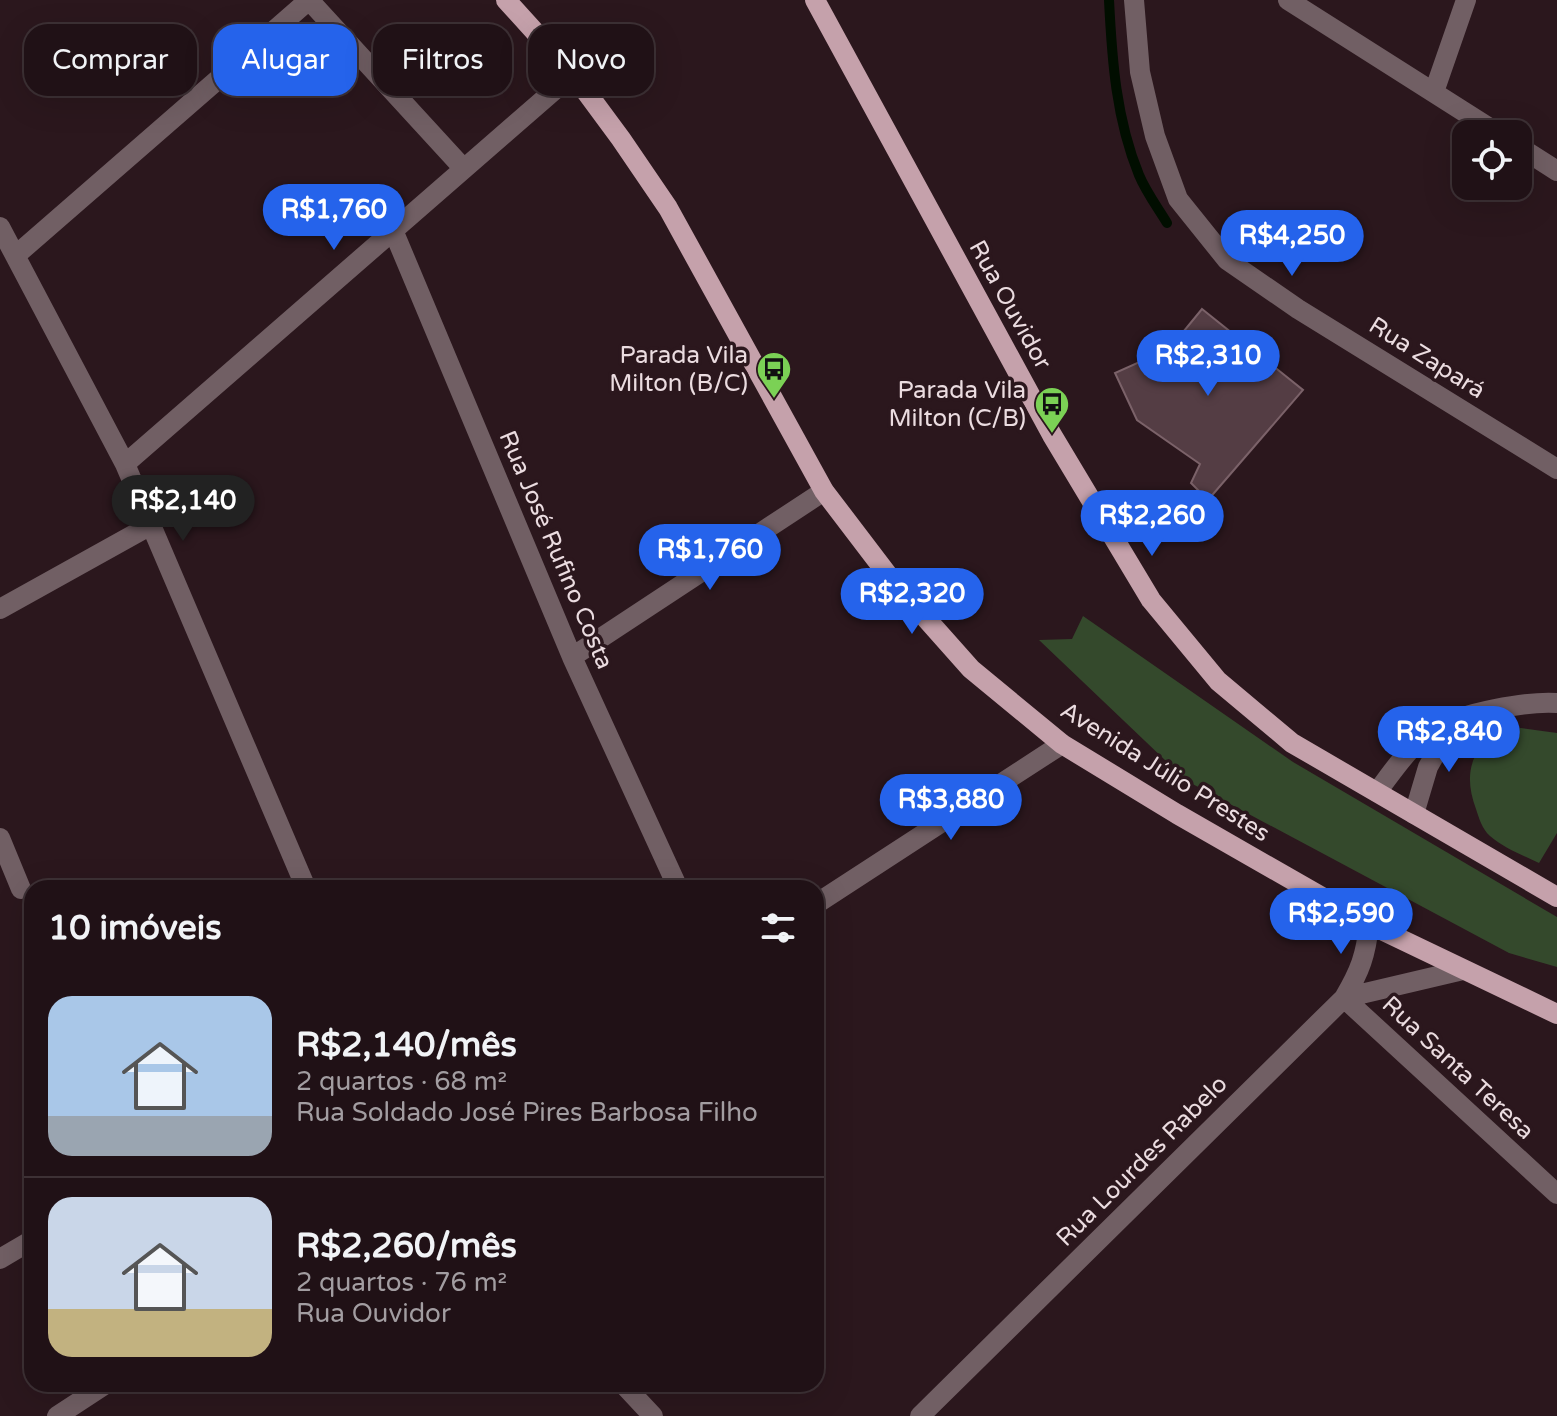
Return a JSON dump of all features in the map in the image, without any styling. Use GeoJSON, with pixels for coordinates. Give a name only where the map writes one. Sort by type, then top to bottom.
{"type":"FeatureCollection","features":[{"type":"Feature","properties":{"kind":"main road","name":"Avenida Júlio Prestes"},"geometry":{"type":"LineString","coordinates":[[506,0],[528,24]]}},
{"type":"Feature","properties":{"kind":"main road","name":"Rua Ouvidor"},"geometry":{"type":"LineString","coordinates":[[815,0],[1052,435],[1151,600],[1218,681],[1292,743],[1557,897]]}},
{"type":"Feature","properties":{"kind":"main road","name":"Avenida Júlio Prestes"},"geometry":{"type":"LineString","coordinates":[[589,96],[668,208],[824,491],[891,579],[971,669],[1062,744],[1177,814],[1369,924],[1557,1014]]}},
{"type":"Feature","properties":{"kind":"street"},"geometry":{"type":"LineString","coordinates":[[15,256],[309,0],[464,169]]}},
{"type":"Feature","properties":{"kind":"street","name":"Rua Zapará"},"geometry":{"type":"LineString","coordinates":[[1134,0],[1140,72],[1155,136],[1178,199],[1227,260],[1298,309],[1557,469]]}},
{"type":"Feature","properties":{"kind":"street"},"geometry":{"type":"LineString","coordinates":[[1288,0],[1477,120]]}},
{"type":"Feature","properties":{"kind":"street"},"geometry":{"type":"LineString","coordinates":[[1434,92],[1466,0]]}},
{"type":"Feature","properties":{"kind":"street"},"geometry":{"type":"LineString","coordinates":[[125,464],[548,96]]}},
{"type":"Feature","properties":{"kind":"street"},"geometry":{"type":"LineString","coordinates":[[1532,155],[1557,171]]}},
{"type":"Feature","properties":{"kind":"street"},"geometry":{"type":"LineString","coordinates":[[0,227],[125,464],[303,880]]}},
{"type":"Feature","properties":{"kind":"street","name":"Rua José Rufino Costa"},"geometry":{"type":"LineString","coordinates":[[393,230],[572,657],[674,880]]}},
{"type":"Feature","properties":{"kind":"street"},"geometry":{"type":"LineString","coordinates":[[572,657],[824,491]]}},
{"type":"Feature","properties":{"kind":"street"},"geometry":{"type":"LineString","coordinates":[[0,609],[151,525]]}},
{"type":"Feature","properties":{"kind":"street"},"geometry":{"type":"LineString","coordinates":[[1377,792],[1397,765],[1435,729],[1490,711],[1538,702],[1557,703]]}},
{"type":"Feature","properties":{"kind":"street"},"geometry":{"type":"LineString","coordinates":[[1414,814],[1428,767],[1453,722]]}},
{"type":"Feature","properties":{"kind":"street"},"geometry":{"type":"LineString","coordinates":[[824,899],[1062,744]]}},
{"type":"Feature","properties":{"kind":"street"},"geometry":{"type":"LineString","coordinates":[[0,838],[21,889]]}},
{"type":"Feature","properties":{"kind":"street","name":"Rua Lourdes Rabelo"},"geometry":{"type":"LineString","coordinates":[[920,1416],[1344,998],[1367,951],[1369,924]]}},
{"type":"Feature","properties":{"kind":"street","name":"Rua Santa Teresa"},"geometry":{"type":"LineString","coordinates":[[1344,998],[1463,970]]}},
{"type":"Feature","properties":{"kind":"street","name":"Rua Santa Teresa"},"geometry":{"type":"LineString","coordinates":[[1344,998],[1557,1194]]}},
{"type":"Feature","properties":{"kind":"street"},"geometry":{"type":"LineString","coordinates":[[0,1259],[24,1245]]}},
{"type":"Feature","properties":{"kind":"street"},"geometry":{"type":"LineString","coordinates":[[57,1416],[94,1392]]}},
{"type":"Feature","properties":{"kind":"street"},"geometry":{"type":"LineString","coordinates":[[630,1392],[653,1416]]}},
{"type":"Feature","properties":{"kind":"green space"},"geometry":{"type":"Polygon","coordinates":[[[1083,616],[1293,762],[1557,917],[1557,967],[1509,953],[1187,781],[1039,640],[1072,639],[1083,616]]]}},
{"type":"Feature","properties":{"kind":"green space"},"geometry":{"type":"Polygon","coordinates":[[[1521,728],[1557,733],[1557,833],[1539,863],[1507,848],[1487,833],[1471,794],[1471,767],[1476,755],[1493,738],[1521,728]]]}},
{"type":"Feature","properties":{"kind":"building"},"geometry":{"type":"Polygon","coordinates":[[[1202,309],[1303,390],[1208,500],[1191,483],[1200,464],[1137,420],[1115,373],[1142,361],[1155,346],[1166,353],[1202,309]]]}},
{"type":"Feature","properties":{"kind":"waterway"},"geometry":{"type":"LineString","coordinates":[[1109,0],[1114,67],[1125,132],[1142,181],[1167,223]]}},
{"type":"Feature","properties":{"kind":"place","name":"Parada Vila Milton (B/C)"},"geometry":{"type":"Point","coordinates":[774,400]}},
{"type":"Feature","properties":{"kind":"place","name":"Parada Vila Milton (C/B)"},"geometry":{"type":"Point","coordinates":[1052,435]}}]}
